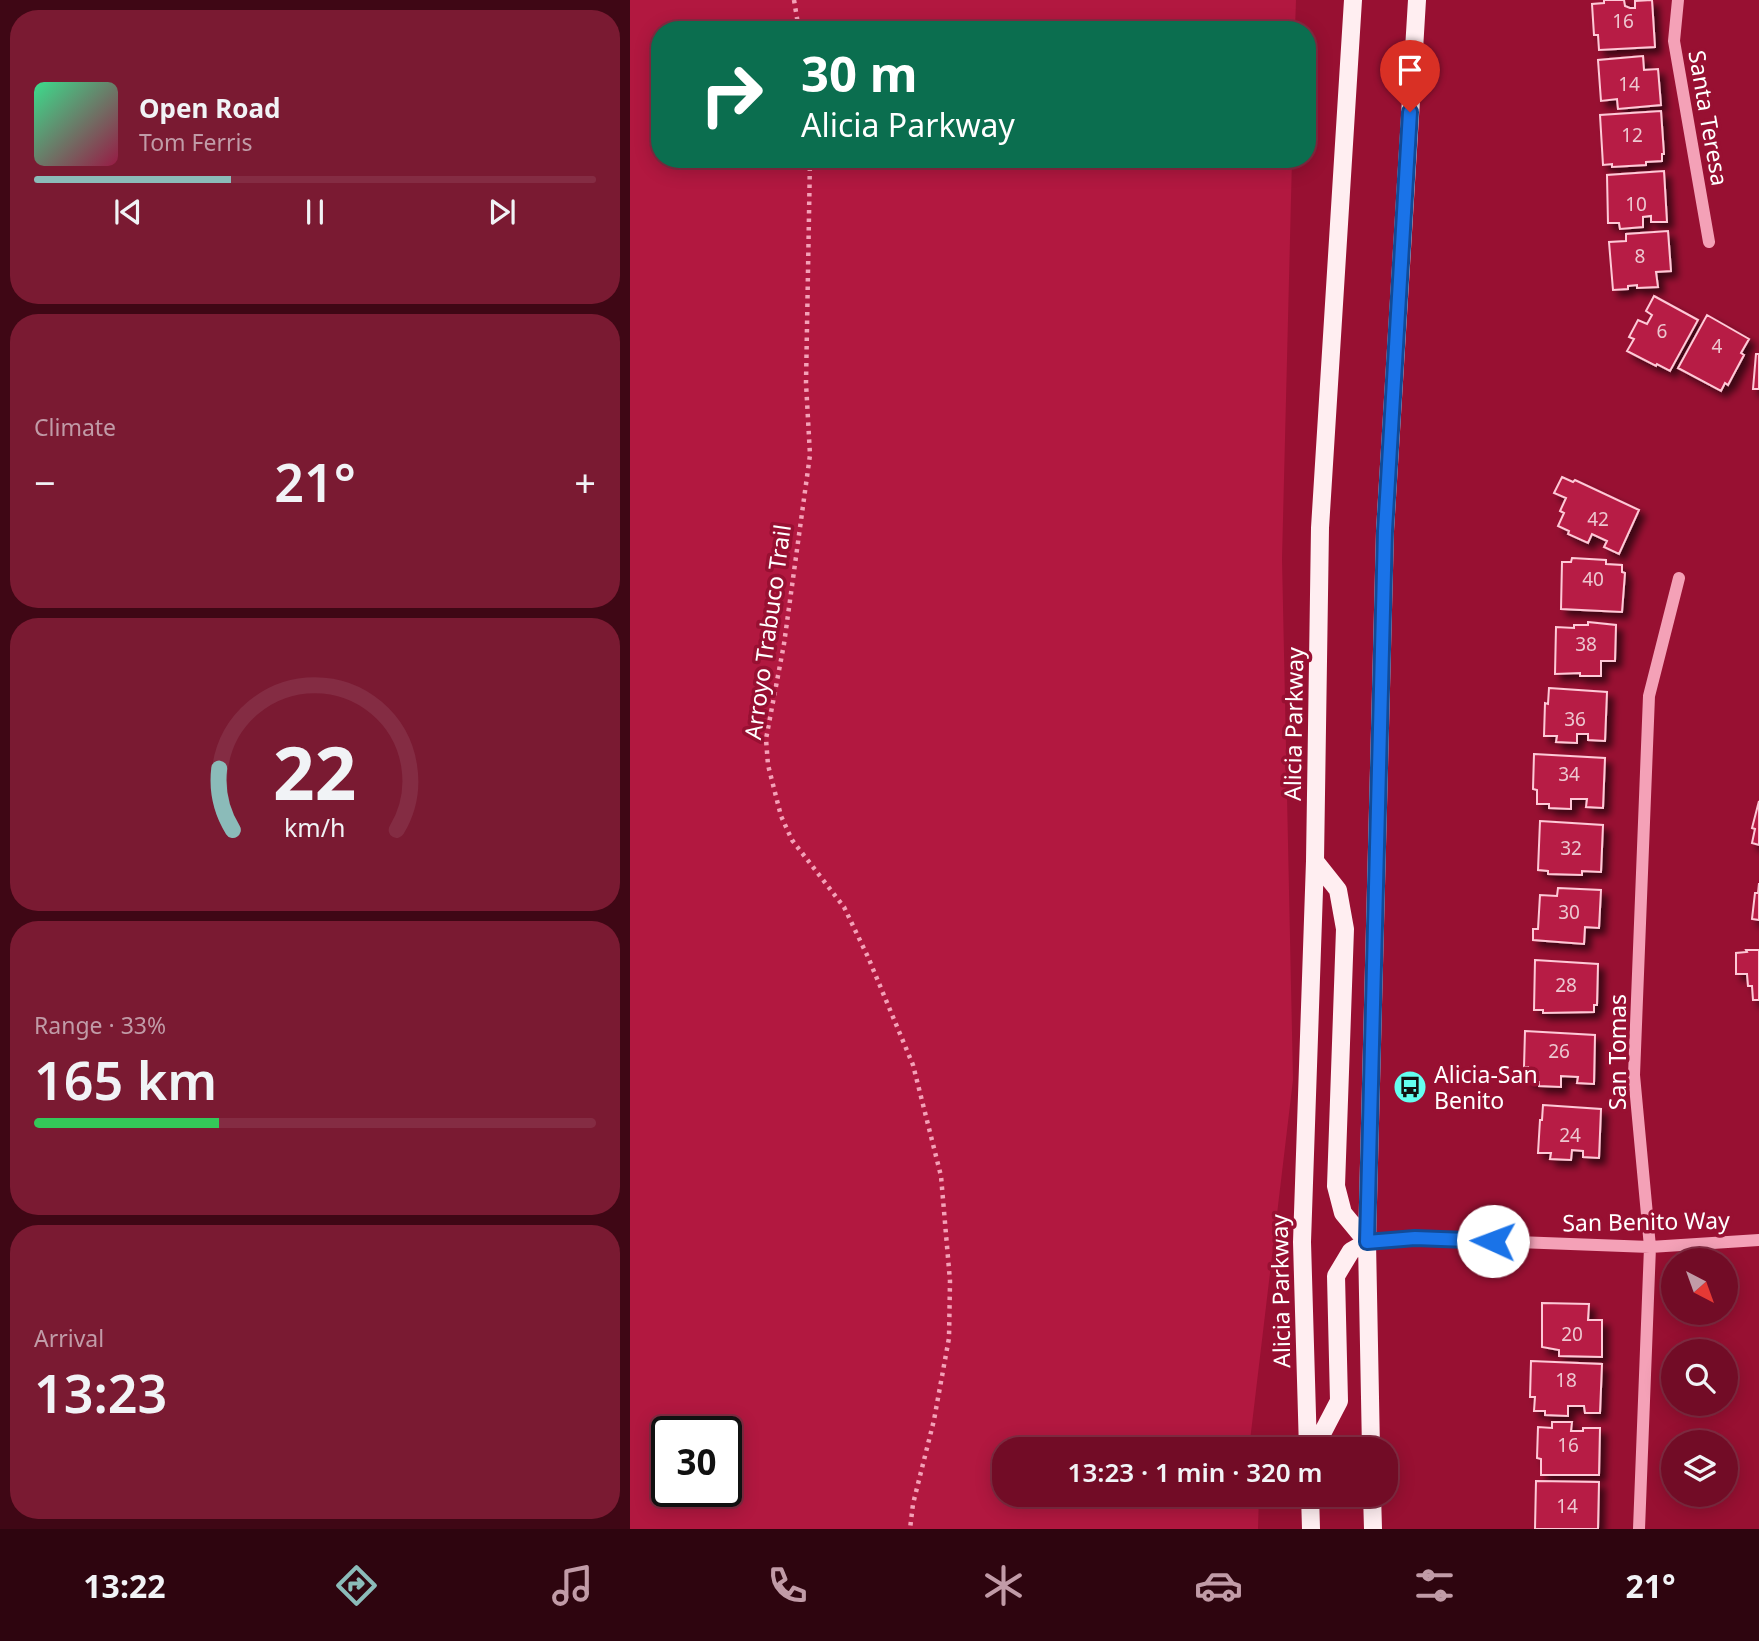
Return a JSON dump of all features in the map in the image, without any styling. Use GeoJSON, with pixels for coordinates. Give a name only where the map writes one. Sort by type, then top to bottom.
{"type":"FeatureCollection","features":[{"type":"Feature","properties":{"kind":"main road","name":"Alicia Parkway"},"geometry":{"type":"LineString","coordinates":[[1308,1437],[1302,1242],[1315,861],[1320,528],[1353,0]]}},
{"type":"Feature","properties":{"kind":"main road"},"geometry":{"type":"LineString","coordinates":[[1371,1437],[1367,1242],[1385,531],[1417,0]]}},
{"type":"Feature","properties":{"kind":"main road"},"geometry":{"type":"LineString","coordinates":[[1315,861],[1338,890],[1345,929],[1336,1186],[1343,1213],[1367,1242]]}},
{"type":"Feature","properties":{"kind":"main road"},"geometry":{"type":"LineString","coordinates":[[1320,1437],[1339,1401],[1336,1276],[1351,1251],[1367,1242]]}},
{"type":"Feature","properties":{"kind":"main road"},"geometry":{"type":"LineString","coordinates":[[1310,1507],[1311,1529]]}},
{"type":"Feature","properties":{"kind":"main road"},"geometry":{"type":"LineString","coordinates":[[1372,1507],[1373,1529]]}},
{"type":"Feature","properties":{"kind":"street","name":"Santa Teresa"},"geometry":{"type":"LineString","coordinates":[[1678,0],[1674,41],[1710,242]]}},
{"type":"Feature","properties":{"kind":"street","name":"San Tomas"},"geometry":{"type":"LineString","coordinates":[[1639,1529],[1650,1247],[1634,1075],[1649,696],[1679,578]]}},
{"type":"Feature","properties":{"kind":"street","name":"San Benito Way"},"geometry":{"type":"LineString","coordinates":[[1367,1242],[1415,1238],[1650,1247],[1759,1240]]}},
{"type":"Feature","properties":{"kind":"path"},"geometry":{"type":"LineString","coordinates":[[794,0],[798,21]]}},
{"type":"Feature","properties":{"kind":"path","name":"Arroyo Trabuco Trail"},"geometry":{"type":"LineString","coordinates":[[810,168],[806,383],[810,456],[788,619],[766,739],[768,765],[781,816],[792,840],[844,907],[914,1065],[941,1176],[950,1281],[949,1338],[910,1529]]}},
{"type":"Feature","properties":{"kind":"shaded area"},"geometry":{"type":"Polygon","coordinates":[[[630,0],[1296,0],[1295,21],[651,21],[651,168],[1292,168],[1282,559],[1293,1080],[1250,1437],[992,1437],[992,1507],[1259,1507],[1258,1529],[630,1529],[630,0]]]}},
{"type":"Feature","properties":{"kind":"building"},"geometry":{"type":"Polygon","coordinates":[[[1604,0],[1624,0],[1625,6],[1635,8],[1635,1],[1652,0],[1655,47],[1599,50],[1598,35],[1594,35],[1592,4],[1604,3],[1604,0]]]}},
{"type":"Feature","properties":{"kind":"building"},"geometry":{"type":"Polygon","coordinates":[[[1643,56],[1644,70],[1658,69],[1661,105],[1618,109],[1617,99],[1601,101],[1598,60],[1643,56]]]}},
{"type":"Feature","properties":{"kind":"building"},"geometry":{"type":"Polygon","coordinates":[[[1661,111],[1664,154],[1662,161],[1646,162],[1646,165],[1603,165],[1600,115],[1661,111]]]}},
{"type":"Feature","properties":{"kind":"building"},"geometry":{"type":"Polygon","coordinates":[[[1664,171],[1667,222],[1651,222],[1651,216],[1643,217],[1643,227],[1620,229],[1619,223],[1608,223],[1607,175],[1664,171]]]}},
{"type":"Feature","properties":{"kind":"building"},"geometry":{"type":"Polygon","coordinates":[[[1668,231],[1671,271],[1656,272],[1658,287],[1637,288],[1637,285],[1613,290],[1609,242],[1626,241],[1626,234],[1668,231]]]}},
{"type":"Feature","properties":{"kind":"building"},"geometry":{"type":"Polygon","coordinates":[[[1654,296],[1698,320],[1670,371],[1627,351],[1634,339],[1629,337],[1638,320],[1647,324],[1652,315],[1646,311],[1654,296]]]}},
{"type":"Feature","properties":{"kind":"building"},"geometry":{"type":"Polygon","coordinates":[[[1707,315],[1749,339],[1728,385],[1725,383],[1721,391],[1678,368],[1707,315]]]}},
{"type":"Feature","properties":{"kind":"building"},"geometry":{"type":"Polygon","coordinates":[[[1756,354],[1759,354],[1759,389],[1753,389],[1756,354]]]}},
{"type":"Feature","properties":{"kind":"building"},"geometry":{"type":"Polygon","coordinates":[[[1562,477],[1573,482],[1575,480],[1639,510],[1619,554],[1604,547],[1607,541],[1592,534],[1588,543],[1558,526],[1564,513],[1560,511],[1566,498],[1554,493],[1562,477]]]}},
{"type":"Feature","properties":{"kind":"building"},"geometry":{"type":"Polygon","coordinates":[[[1572,558],[1606,560],[1606,564],[1622,565],[1622,572],[1625,573],[1622,612],[1561,609],[1562,562],[1571,562],[1572,558]]]}},
{"type":"Feature","properties":{"kind":"building"},"geometry":{"type":"Polygon","coordinates":[[[1588,622],[1616,625],[1615,661],[1601,661],[1601,676],[1555,674],[1556,627],[1574,628],[1574,625],[1588,625],[1588,622]]]}},
{"type":"Feature","properties":{"kind":"building"},"geometry":{"type":"Polygon","coordinates":[[[1549,688],[1607,692],[1605,741],[1588,740],[1588,734],[1577,734],[1577,743],[1556,742],[1557,736],[1544,736],[1545,703],[1548,704],[1549,688]]]}},
{"type":"Feature","properties":{"kind":"building"},"geometry":{"type":"Polygon","coordinates":[[[1534,754],[1605,758],[1603,808],[1586,807],[1587,799],[1571,799],[1571,809],[1549,808],[1549,804],[1537,804],[1537,790],[1533,789],[1534,754]]]}},
{"type":"Feature","properties":{"kind":"building"},"geometry":{"type":"Polygon","coordinates":[[[1759,801],[1759,845],[1752,843],[1755,829],[1752,828],[1759,801]]]}},
{"type":"Feature","properties":{"kind":"building"},"geometry":{"type":"Polygon","coordinates":[[[1540,821],[1603,825],[1601,872],[1582,871],[1582,875],[1548,874],[1548,871],[1538,870],[1540,821]]]}},
{"type":"Feature","properties":{"kind":"building"},"geometry":{"type":"Polygon","coordinates":[[[1759,883],[1759,920],[1752,919],[1759,883]]]}},
{"type":"Feature","properties":{"kind":"building"},"geometry":{"type":"Polygon","coordinates":[[[1558,888],[1601,890],[1599,928],[1585,927],[1584,944],[1533,940],[1533,929],[1538,929],[1540,895],[1557,896],[1558,888]]]}},
{"type":"Feature","properties":{"kind":"building"},"geometry":{"type":"Polygon","coordinates":[[[1746,950],[1759,950],[1759,1000],[1753,1000],[1752,986],[1748,986],[1747,974],[1736,974],[1736,953],[1747,952],[1746,950]]]}},
{"type":"Feature","properties":{"kind":"building"},"geometry":{"type":"Polygon","coordinates":[[[1535,960],[1598,964],[1597,1005],[1594,1005],[1594,1012],[1543,1013],[1543,1010],[1534,1010],[1535,960]]]}},
{"type":"Feature","properties":{"kind":"building"},"geometry":{"type":"Polygon","coordinates":[[[1525,1031],[1595,1035],[1594,1084],[1577,1083],[1578,1077],[1561,1076],[1561,1087],[1539,1086],[1539,1082],[1527,1081],[1528,1067],[1524,1067],[1525,1031]]]}},
{"type":"Feature","properties":{"kind":"building"},"geometry":{"type":"Polygon","coordinates":[[[1543,1105],[1601,1109],[1599,1158],[1583,1157],[1583,1151],[1572,1150],[1571,1160],[1550,1159],[1551,1153],[1538,1153],[1543,1105]]]}},
{"type":"Feature","properties":{"kind":"building"},"geometry":{"type":"Polygon","coordinates":[[[1542,1303],[1589,1304],[1588,1320],[1602,1320],[1602,1357],[1559,1356],[1559,1350],[1542,1347],[1542,1303]]]}},
{"type":"Feature","properties":{"kind":"building"},"geometry":{"type":"Polygon","coordinates":[[[1531,1361],[1602,1364],[1600,1413],[1585,1413],[1584,1406],[1568,1406],[1568,1416],[1545,1415],[1545,1411],[1534,1411],[1535,1397],[1530,1397],[1531,1361]]]}},
{"type":"Feature","properties":{"kind":"building"},"geometry":{"type":"Polygon","coordinates":[[[1552,1422],[1572,1422],[1571,1431],[1600,1428],[1599,1475],[1541,1475],[1541,1459],[1537,1458],[1538,1427],[1552,1428],[1552,1422]]]}},
{"type":"Feature","properties":{"kind":"building"},"geometry":{"type":"Polygon","coordinates":[[[1536,1481],[1599,1482],[1598,1529],[1535,1529],[1536,1481]]]}},
{"type":"Feature","properties":{"kind":"place","name":"Alicia-San Benito"},"geometry":{"type":"Point","coordinates":[1410,1087]}},
{"type":"Feature","properties":{"kind":"route"},"geometry":{"type":"LineString","coordinates":[[1410,112],[1385,531],[1367,1242],[1415,1238],[1493,1241]]}}]}
